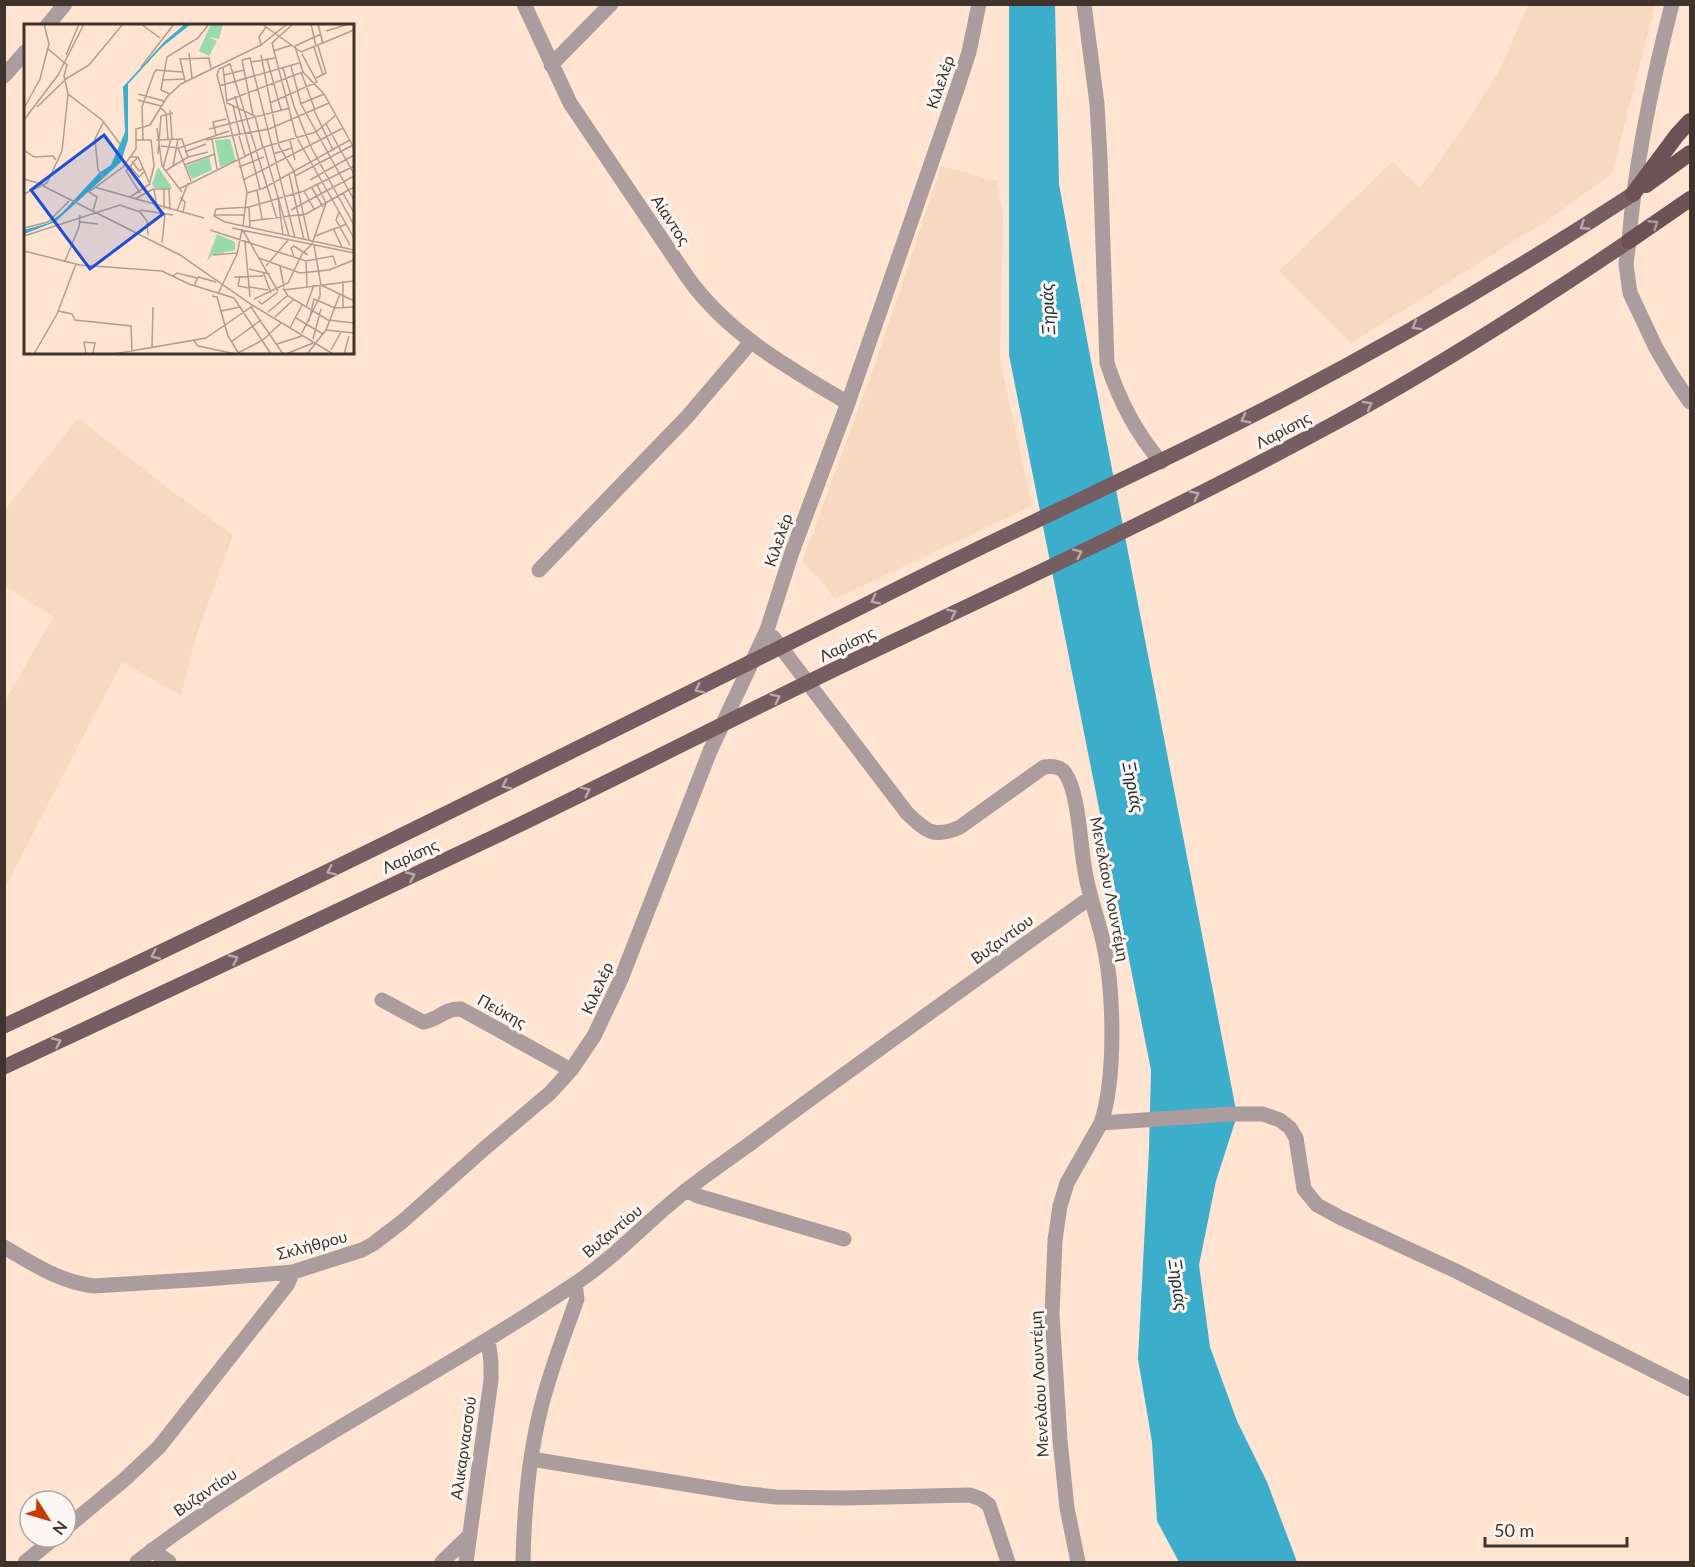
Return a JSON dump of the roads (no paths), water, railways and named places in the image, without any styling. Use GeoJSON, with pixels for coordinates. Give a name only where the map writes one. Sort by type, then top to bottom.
{"type":"FeatureCollection","features":[{"type":"Feature","properties":{"kind":"highway"},"geometry":{"type":"LineString","coordinates":[[1633,194],[1690,121]]}},
{"type":"Feature","properties":{"kind":"highway"},"geometry":{"type":"LineString","coordinates":[[1633,194],[1690,153]]}},
{"type":"Feature","properties":{"kind":"highway","name":"Λαρίσης"},"geometry":{"type":"LineString","coordinates":[[1629,242],[1687,202]]}},
{"type":"Feature","properties":{"kind":"main road","name":"Λαρίσης"},"geometry":{"type":"LineString","coordinates":[[4,1026],[341,866],[781,647],[1161,462],[1369,354],[1540,253],[1633,194]]}},
{"type":"Feature","properties":{"kind":"main road","name":"Λαρίσης"},"geometry":{"type":"LineString","coordinates":[[4,1067],[498,835],[1292,446],[1363,407],[1520,314],[1629,242]]}},
{"type":"Feature","properties":{"kind":"street"},"geometry":{"type":"LineString","coordinates":[[49,24],[65,4]]}},
{"type":"Feature","properties":{"kind":"street","name":"Αίαντος"},"geometry":{"type":"LineString","coordinates":[[524,4],[570,103],[688,278],[717,314],[783,364],[848,403]]}},
{"type":"Feature","properties":{"kind":"street"},"geometry":{"type":"LineString","coordinates":[[552,65],[611,4]]}},
{"type":"Feature","properties":{"kind":"street","name":"Κιλελέρ"},"geometry":{"type":"LineString","coordinates":[[571,1070],[594,1036],[621,979],[710,751],[767,630],[792,552],[848,403],[957,89],[969,52],[979,4]]}},
{"type":"Feature","properties":{"kind":"street"},"geometry":{"type":"LineString","coordinates":[[1084,4],[1100,157],[1107,363],[1131,423],[1161,462]]}},
{"type":"Feature","properties":{"kind":"street"},"geometry":{"type":"LineString","coordinates":[[1672,4],[1655,68],[1633,194],[1626,264],[1630,293],[1656,348],[1690,402]]}},
{"type":"Feature","properties":{"kind":"street"},"geometry":{"type":"LineString","coordinates":[[4,76],[24,53]]}},
{"type":"Feature","properties":{"kind":"street"},"geometry":{"type":"LineString","coordinates":[[539,570],[686,418],[752,342]]}},
{"type":"Feature","properties":{"kind":"street","name":"Μενελάου Λουντέμη"},"geometry":{"type":"LineString","coordinates":[[767,630],[907,813],[925,830],[936,833],[949,832],[960,827],[1044,767],[1060,768],[1068,779],[1091,897],[1107,957],[1111,1072],[1108,1099],[1101,1123],[1067,1183],[1060,1206],[1055,1240],[1052,1314],[1059,1430],[1065,1497],[1078,1563]]}},
{"type":"Feature","properties":{"kind":"street","name":"Βυζαντίου"},"geometry":{"type":"LineString","coordinates":[[137,1563],[264,1473],[488,1339],[575,1284],[621,1250],[686,1190],[851,1068],[1091,897]]}},
{"type":"Feature","properties":{"kind":"street","name":"Πεύκης"},"geometry":{"type":"LineString","coordinates":[[382,1000],[423,1022],[449,1009],[461,1009],[571,1070]]}},
{"type":"Feature","properties":{"kind":"street","name":"Σκλήθρου"},"geometry":{"type":"LineString","coordinates":[[4,1247],[59,1278],[94,1286],[207,1280],[293,1272],[346,1256],[373,1244],[532,1110],[556,1088],[571,1070]]}},
{"type":"Feature","properties":{"kind":"street"},"geometry":{"type":"LineString","coordinates":[[1101,1123],[1144,1122],[1230,1114],[1263,1114],[1274,1117],[1284,1123],[1296,1138],[1303,1184],[1306,1193],[1317,1205],[1331,1214],[1466,1276],[1690,1389]]}},
{"type":"Feature","properties":{"kind":"street"},"geometry":{"type":"LineString","coordinates":[[686,1190],[698,1196],[844,1239]]}},
{"type":"Feature","properties":{"kind":"street"},"geometry":{"type":"LineString","coordinates":[[78,1518],[159,1447],[287,1285],[293,1272]]}},
{"type":"Feature","properties":{"kind":"street"},"geometry":{"type":"LineString","coordinates":[[523,1563],[531,1459],[544,1394],[577,1299],[575,1284]]}},
{"type":"Feature","properties":{"kind":"street","name":"Αλικαρνασσού"},"geometry":{"type":"LineString","coordinates":[[466,1563],[491,1380],[488,1339]]}},
{"type":"Feature","properties":{"kind":"street"},"geometry":{"type":"LineString","coordinates":[[531,1459],[776,1497],[844,1498],[964,1494],[978,1497],[989,1505],[1008,1563]]}},
{"type":"Feature","properties":{"kind":"street"},"geometry":{"type":"LineString","coordinates":[[442,1563],[468,1538]]}},
{"type":"Feature","properties":{"kind":"street"},"geometry":{"type":"LineString","coordinates":[[25,1563],[42,1549]]}},
{"type":"Feature","properties":{"kind":"street"},"geometry":{"type":"LineString","coordinates":[[152,1551],[169,1563]]}},
{"type":"Feature","properties":{"kind":"water","name":"Ξηριάς"},"geometry":{"type":"Polygon","coordinates":[[[1009,5],[1055,5],[1059,184],[1235,1105],[1236,1119],[1216,1181],[1199,1265],[1210,1347],[1237,1421],[1267,1482],[1297,1562],[1179,1562],[1157,1521],[1152,1442],[1138,1359],[1151,1070],[1009,355],[1009,5]]]}}]}
